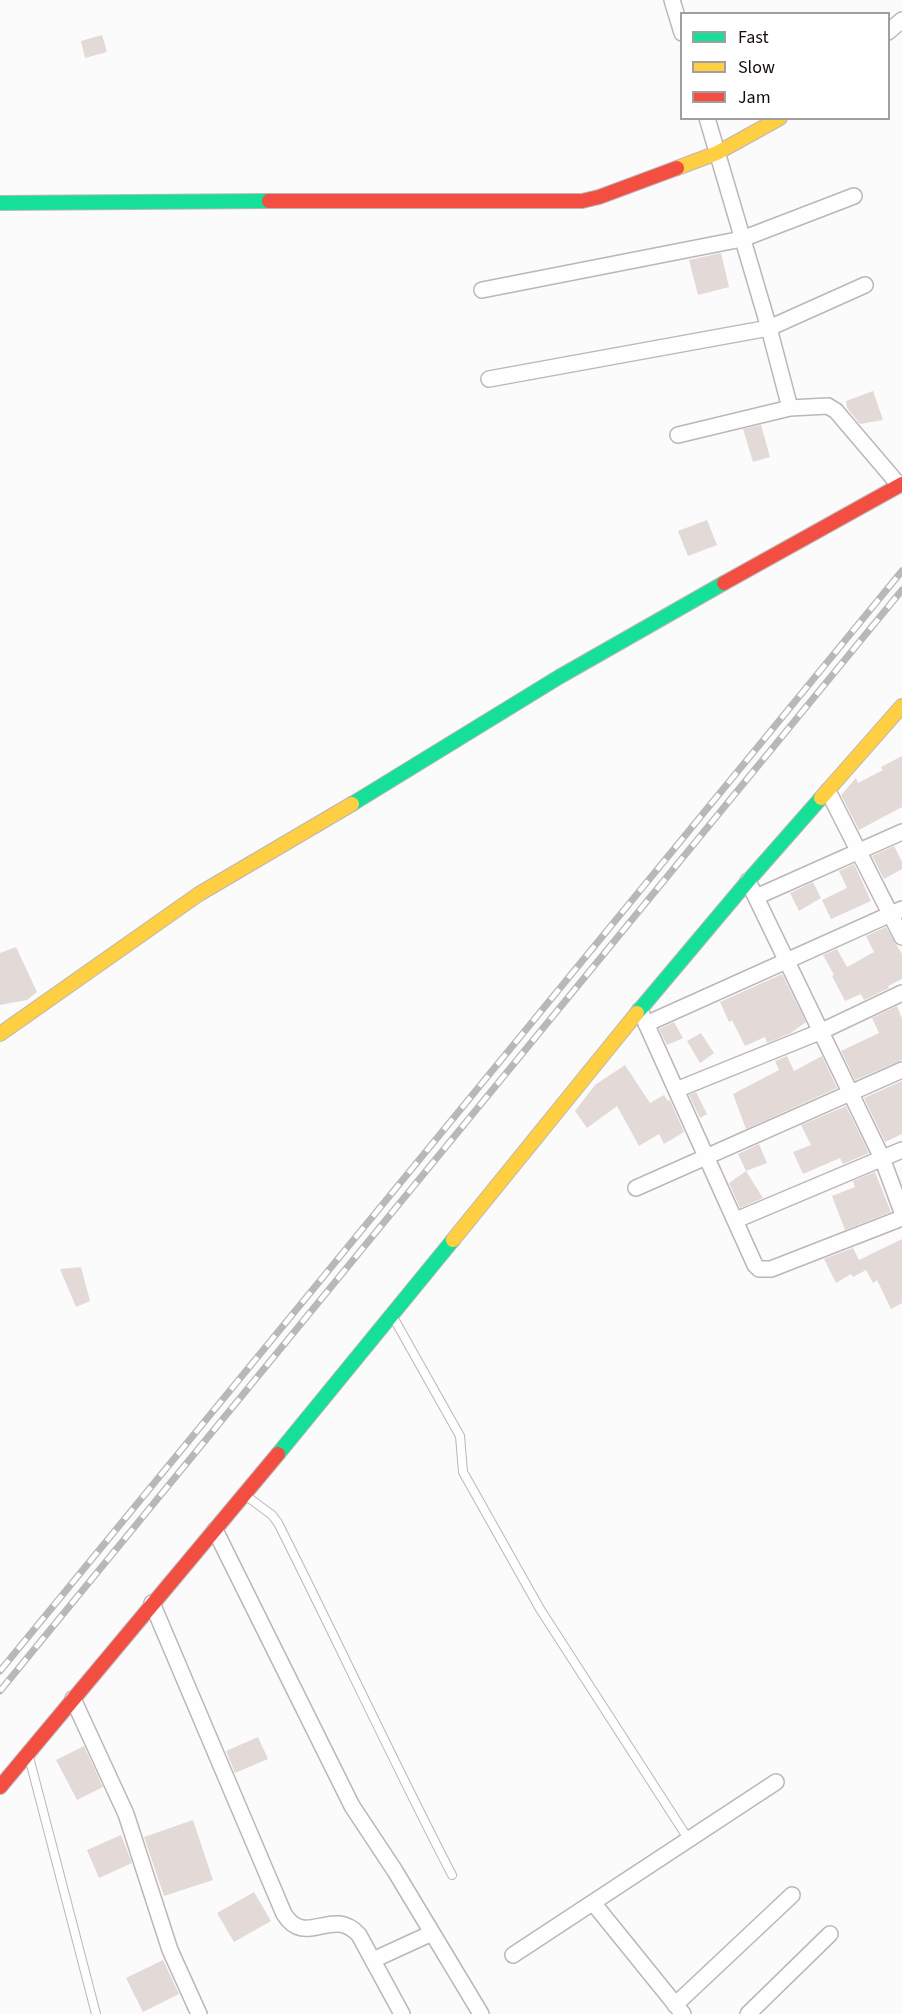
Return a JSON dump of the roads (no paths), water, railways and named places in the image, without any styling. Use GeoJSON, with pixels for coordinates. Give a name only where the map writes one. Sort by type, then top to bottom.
{"type":"FeatureCollection","features":[{"type":"Feature","properties":{"kind":"street"},"geometry":{"type":"LineString","coordinates":[[672,0],[680,29]]}},
{"type":"Feature","properties":{"kind":"street"},"geometry":{"type":"LineString","coordinates":[[890,30],[902,20]]}},
{"type":"Feature","properties":{"kind":"street"},"geometry":{"type":"LineString","coordinates":[[707,120],[790,408]]}},
{"type":"Feature","properties":{"kind":"street"},"geometry":{"type":"LineString","coordinates":[[0,203],[582,201],[599,197],[717,153],[776,120]]}},
{"type":"Feature","properties":{"kind":"street"},"geometry":{"type":"LineString","coordinates":[[482,290],[742,239],[854,196]]}},
{"type":"Feature","properties":{"kind":"street"},"geometry":{"type":"LineString","coordinates":[[489,379],[768,327],[865,285]]}},
{"type":"Feature","properties":{"kind":"street"},"geometry":{"type":"LineString","coordinates":[[0,1034],[199,894],[374,791],[559,677],[901,484],[836,411],[828,406],[790,408],[678,435]]}},
{"type":"Feature","properties":{"kind":"street"},"geometry":{"type":"LineString","coordinates":[[0,1787],[643,1017],[748,881],[902,706]]}},
{"type":"Feature","properties":{"kind":"street"},"geometry":{"type":"LineString","coordinates":[[828,791],[859,852],[896,912],[902,937]]}},
{"type":"Feature","properties":{"kind":"street"},"geometry":{"type":"LineString","coordinates":[[756,897],[902,832]]}},
{"type":"Feature","properties":{"kind":"street"},"geometry":{"type":"LineString","coordinates":[[748,881],[882,1158],[902,1212]]}},
{"type":"Feature","properties":{"kind":"street"},"geometry":{"type":"LineString","coordinates":[[643,1017],[787,961],[896,912]]}},
{"type":"Feature","properties":{"kind":"street"},"geometry":{"type":"LineString","coordinates":[[676,1090],[822,1031],[902,993]]}},
{"type":"Feature","properties":{"kind":"street"},"geometry":{"type":"LineString","coordinates":[[643,1017],[755,1265],[759,1269],[765,1270],[902,1218]]}},
{"type":"Feature","properties":{"kind":"street"},"geometry":{"type":"LineString","coordinates":[[636,1188],[902,1070]]}},
{"type":"Feature","properties":{"kind":"street"},"geometry":{"type":"LineString","coordinates":[[735,1220],[902,1150]]}},
{"type":"Feature","properties":{"kind":"street"},"geometry":{"type":"LineString","coordinates":[[215,1530],[352,1806],[481,2014]]}},
{"type":"Feature","properties":{"kind":"street"},"geometry":{"type":"LineString","coordinates":[[152,1603],[289,1922],[297,1928],[343,1923],[351,1926],[359,1935],[402,2014]]}},
{"type":"Feature","properties":{"kind":"street"},"geometry":{"type":"LineString","coordinates":[[73,1699],[126,1814],[170,1950],[199,2014]]}},
{"type":"Feature","properties":{"kind":"street"},"geometry":{"type":"LineString","coordinates":[[513,1955],[594,1904],[776,1782]]}},
{"type":"Feature","properties":{"kind":"street"},"geometry":{"type":"LineString","coordinates":[[594,1904],[679,2009],[792,1895]]}},
{"type":"Feature","properties":{"kind":"street"},"geometry":{"type":"LineString","coordinates":[[373,1960],[432,1933]]}},
{"type":"Feature","properties":{"kind":"street"},"geometry":{"type":"LineString","coordinates":[[748,2014],[830,1934]]}},
{"type":"Feature","properties":{"kind":"lane"},"geometry":{"type":"LineString","coordinates":[[392,1315],[460,1436],[463,1472],[468,1482],[540,1609],[689,1840]]}},
{"type":"Feature","properties":{"kind":"lane"},"geometry":{"type":"LineString","coordinates":[[245,1495],[272,1515],[278,1523],[452,1875]]}},
{"type":"Feature","properties":{"kind":"lane"},"geometry":{"type":"LineString","coordinates":[[28,1754],[96,2014]]}},
{"type":"Feature","properties":{"kind":"railway"},"geometry":{"type":"LineString","coordinates":[[0,1671],[902,571]]}},
{"type":"Feature","properties":{"kind":"railway"},"geometry":{"type":"LineString","coordinates":[[0,1691],[902,590]]}}]}
